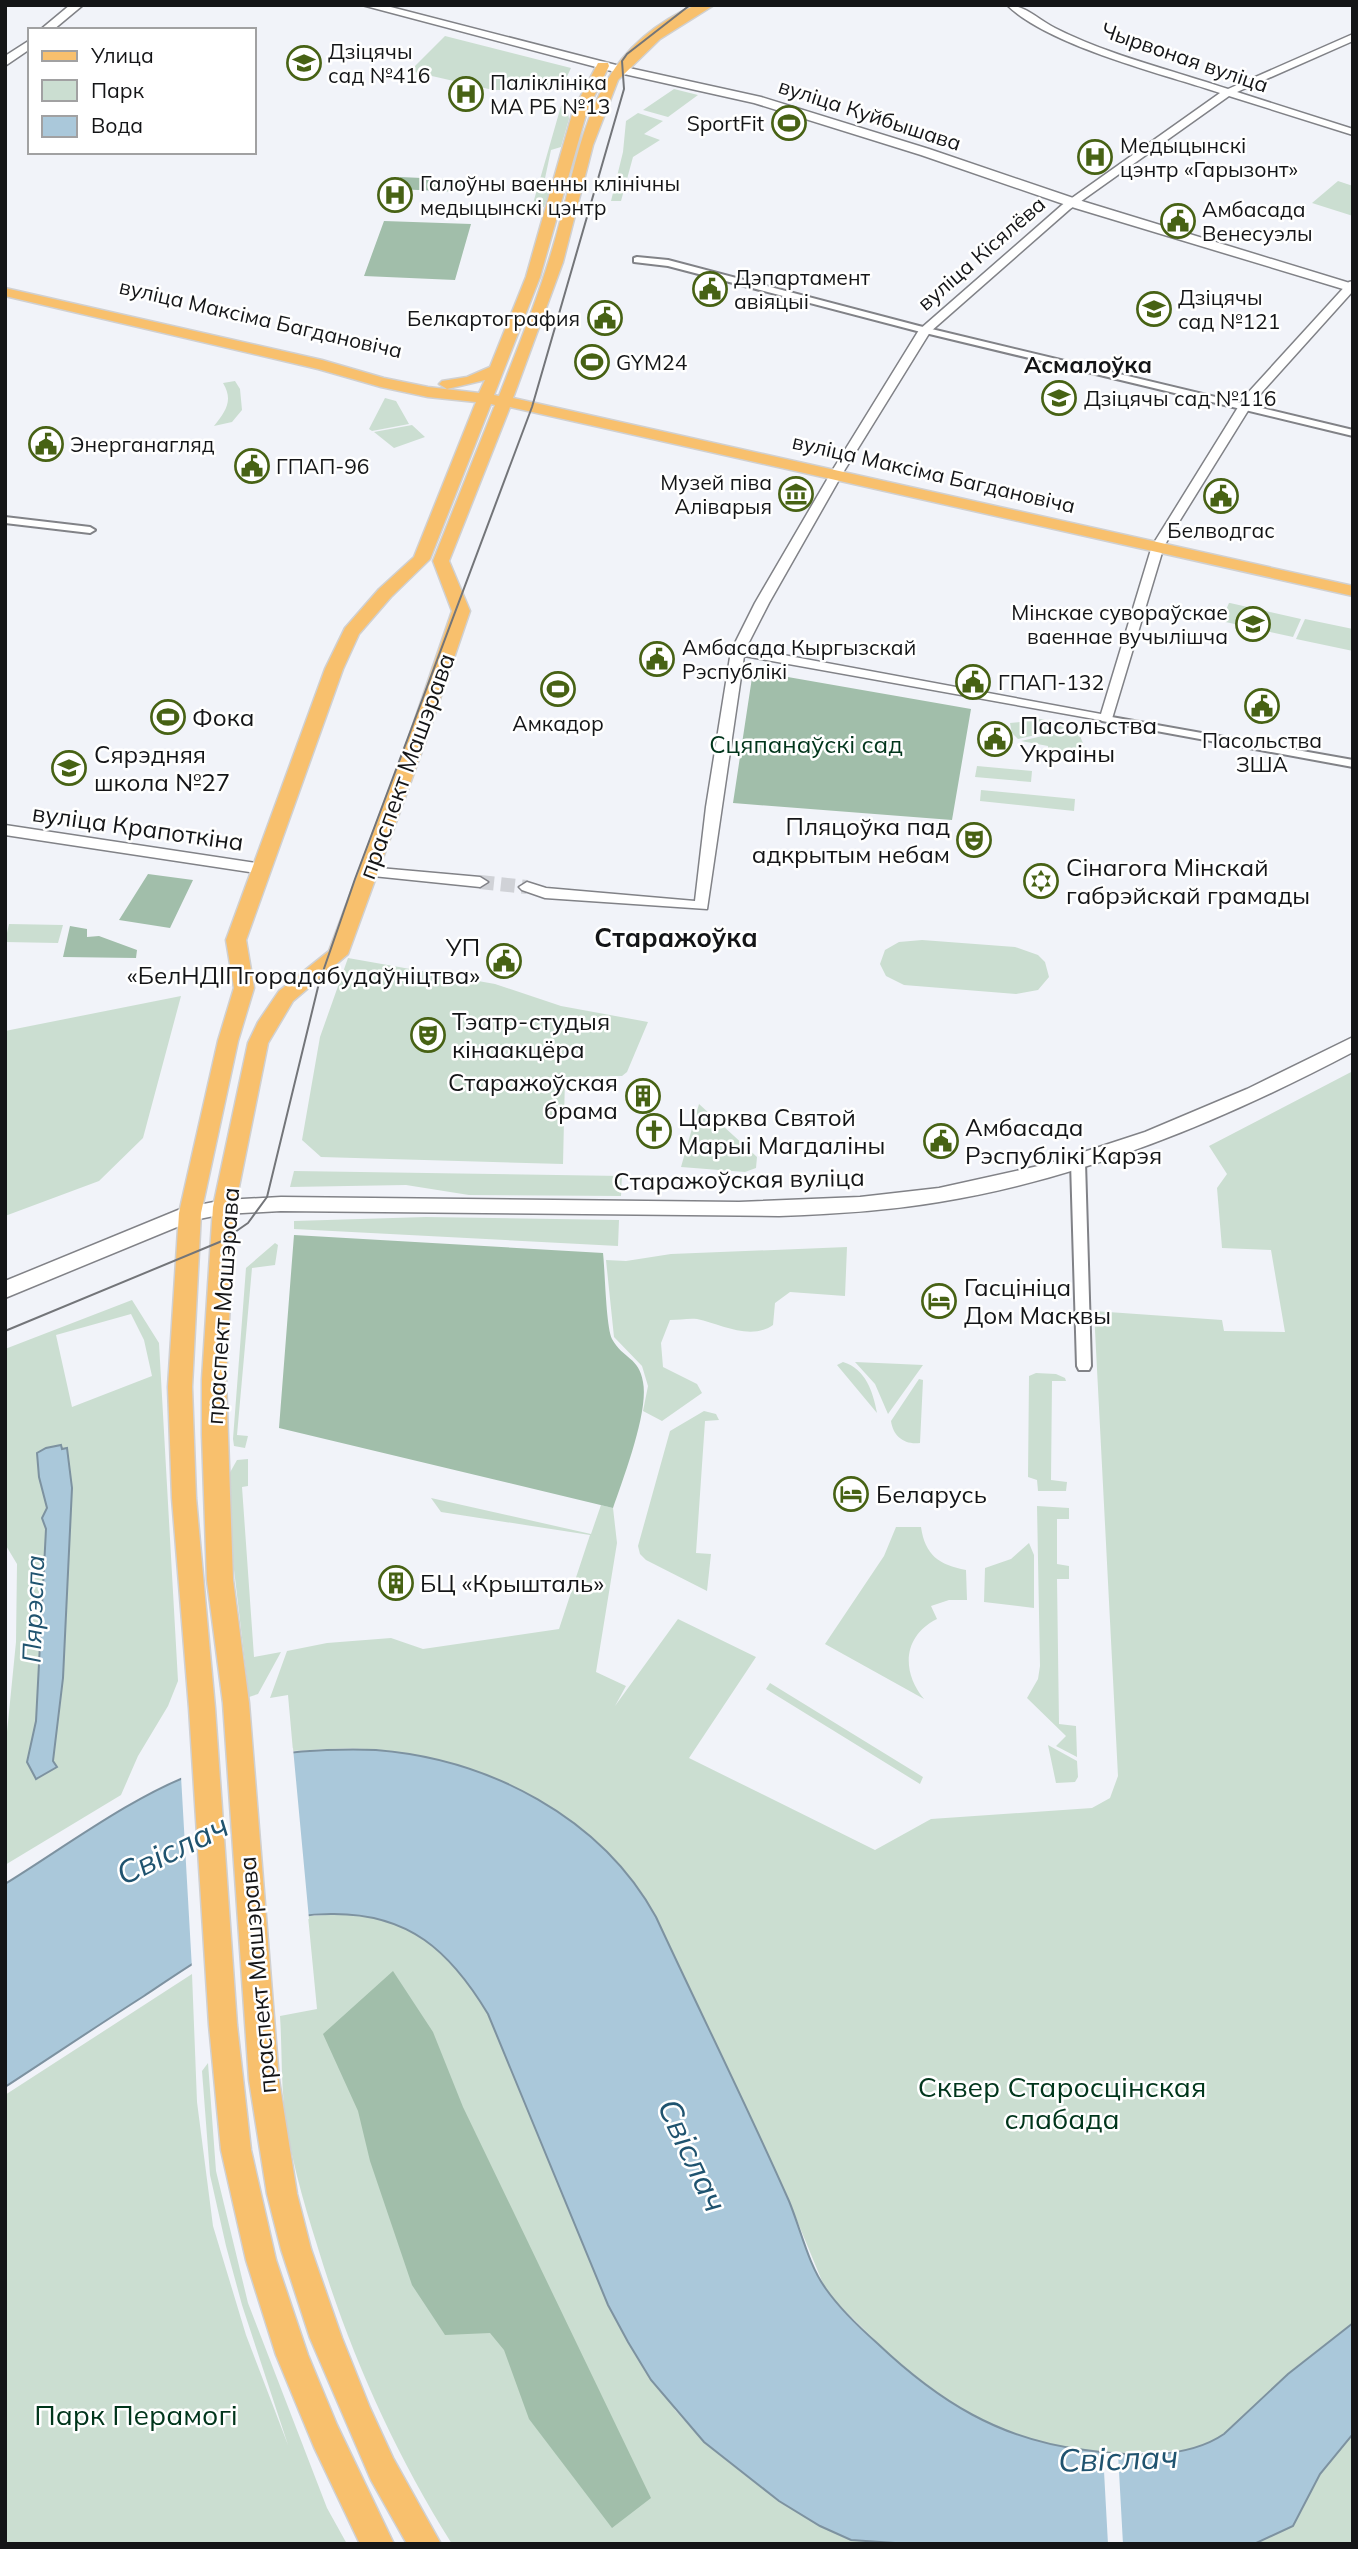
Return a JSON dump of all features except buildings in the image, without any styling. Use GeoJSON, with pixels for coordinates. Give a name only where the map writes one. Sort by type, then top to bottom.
{"type":"FeatureCollection","features":[{"type":"Feature","properties":{"kind":"main road"},"geometry":{"type":"LineString","coordinates":[[48,28],[77,5]]}},
{"type":"Feature","properties":{"kind":"main road","name":"вуліца Куйбышава"},"geometry":{"type":"LineString","coordinates":[[368,5],[619,69],[757,100],[925,152],[1072,203],[1352,287]]}},
{"type":"Feature","properties":{"kind":"main road"},"geometry":{"type":"LineString","coordinates":[[423,554],[443,555],[549,283],[597,113],[619,69],[688,13],[708,5]]}},
{"type":"Feature","properties":{"kind":"main road","name":"праспект Машэрава"},"geometry":{"type":"LineString","coordinates":[[378,2544],[325,2436],[292,2355],[261,2260],[236,2150],[223,2025],[202,1708],[184,1498],[180,1388],[190,1213],[228,1041],[244,988],[236,940],[334,669],[351,632],[385,593],[422,559],[533,277],[580,111],[604,65],[673,6]]}},
{"type":"Feature","properties":{"kind":"main road"},"geometry":{"type":"LineString","coordinates":[[5,62],[28,45]]}},
{"type":"Feature","properties":{"kind":"main road"},"geometry":{"type":"LineString","coordinates":[[556,199],[564,205],[574,200]]}},
{"type":"Feature","properties":{"kind":"main road"},"geometry":{"type":"LineString","coordinates":[[533,277],[544,275],[549,283]]}},
{"type":"Feature","properties":{"kind":"main road","name":"вуліца Максіма Багдановіча"},"geometry":{"type":"LineString","coordinates":[[5,284],[393,384],[485,396]]}},
{"type":"Feature","properties":{"kind":"main road","name":"вуліца Максіма Багдановіча"},"geometry":{"type":"LineString","coordinates":[[5,292],[447,384],[505,401],[1353,591]]}},
{"type":"Feature","properties":{"kind":"main road"},"geometry":{"type":"LineString","coordinates":[[447,384],[470,381],[496,370]]}},
{"type":"Feature","properties":{"kind":"main road","name":"праспект Машэрава"},"geometry":{"type":"LineString","coordinates":[[425,2544],[382,2469],[358,2418],[326,2338],[296,2249],[282,2194],[273,2143],[259,2019],[236,1703],[223,1610],[214,1424],[224,1207],[258,1043],[268,1021],[286,996],[338,954],[461,611],[442,561],[443,555]]}},
{"type":"Feature","properties":{"kind":"main road","name":"Старажоўская вуліца"},"geometry":{"type":"LineString","coordinates":[[5,1290],[190,1213],[224,1207],[290,1204],[728,1210],[827,1206],[937,1195],[1031,1176],[1184,1126],[1236,1104],[1353,1044]]}},
{"type":"Feature","properties":{"kind":"main road"},"geometry":{"type":"LineString","coordinates":[[193,1614],[200,1621],[210,1623],[220,1618],[223,1610]]}},
{"type":"Feature","properties":{"kind":"street","name":"Чырвоная вуліца"},"geometry":{"type":"LineString","coordinates":[[1012,5],[1049,32],[1227,93],[1353,132]]}},
{"type":"Feature","properties":{"kind":"street","name":"вуліца Кісялёва"},"geometry":{"type":"LineString","coordinates":[[527,887],[545,893],[702,906],[713,807],[738,651],[762,603],[836,474],[925,330],[1072,203],[1227,93],[1353,37]]}},
{"type":"Feature","properties":{"kind":"street"},"geometry":{"type":"LineString","coordinates":[[637,260],[668,263],[925,330],[1353,433]]}},
{"type":"Feature","properties":{"kind":"street"},"geometry":{"type":"LineString","coordinates":[[1106,719],[1158,546],[1245,406],[1352,287]]}},
{"type":"Feature","properties":{"kind":"street"},"geometry":{"type":"LineString","coordinates":[[5,520],[90,530]]}},
{"type":"Feature","properties":{"kind":"street"},"geometry":{"type":"LineString","coordinates":[[738,651],[1353,764]]}},
{"type":"Feature","properties":{"kind":"street","name":"вуліца Крапоткіна"},"geometry":{"type":"LineString","coordinates":[[5,830],[263,869]]}},
{"type":"Feature","properties":{"kind":"street"},"geometry":{"type":"LineString","coordinates":[[368,873],[480,883]]}},
{"type":"Feature","properties":{"kind":"street"},"geometry":{"type":"LineString","coordinates":[[1078,1162],[1084,1366]]}},
{"type":"Feature","properties":{"kind":"green space"},"geometry":{"type":"Polygon","coordinates":[[[445,36],[571,68],[563,85],[550,85],[545,90],[493,90],[410,71],[445,36]]]}},
{"type":"Feature","properties":{"kind":"green space"},"geometry":{"type":"Polygon","coordinates":[[[674,89],[698,95],[668,117],[643,110],[674,89]]]}},
{"type":"Feature","properties":{"kind":"green space"},"geometry":{"type":"Polygon","coordinates":[[[561,106],[567,106],[569,119],[561,147],[551,150],[544,183],[553,182],[544,207],[532,207],[561,106]]]}},
{"type":"Feature","properties":{"kind":"green space"},"geometry":{"type":"Polygon","coordinates":[[[638,113],[663,121],[644,134],[660,140],[633,157],[621,201],[611,201],[623,152],[626,121],[638,113]]]}},
{"type":"Feature","properties":{"kind":"green space"},"geometry":{"type":"Polygon","coordinates":[[[400,177],[466,180],[462,192],[396,189],[400,177]]]}},
{"type":"Feature","properties":{"kind":"green space"},"geometry":{"type":"Polygon","coordinates":[[[1338,181],[1353,186],[1353,216],[1312,203],[1338,181]]]}},
{"type":"Feature","properties":{"kind":"green space"},"geometry":{"type":"Polygon","coordinates":[[[384,221],[471,224],[455,280],[364,276],[384,221]]]}},
{"type":"Feature","properties":{"kind":"green space"},"geometry":{"type":"Polygon","coordinates":[[[235,381],[240,389],[242,410],[232,422],[214,426],[225,411],[228,401],[223,383],[235,381]]]}},
{"type":"Feature","properties":{"kind":"green space"},"geometry":{"type":"Polygon","coordinates":[[[385,398],[396,401],[409,424],[372,431],[369,429],[385,398]]]}},
{"type":"Feature","properties":{"kind":"green space"},"geometry":{"type":"Polygon","coordinates":[[[412,425],[425,437],[394,448],[374,432],[412,425]]]}},
{"type":"Feature","properties":{"kind":"green space"},"geometry":{"type":"Polygon","coordinates":[[[1229,603],[1301,619],[1293,637],[1221,621],[1229,603]]]}},
{"type":"Feature","properties":{"kind":"green space"},"geometry":{"type":"Polygon","coordinates":[[[1305,619],[1353,629],[1353,651],[1296,639],[1305,619]]]}},
{"type":"Feature","properties":{"kind":"green space","name":"Сцяпанаўскі сад"},"geometry":{"type":"Polygon","coordinates":[[[753,671],[971,709],[952,820],[733,803],[753,671]]]}},
{"type":"Feature","properties":{"kind":"green space"},"geometry":{"type":"Polygon","coordinates":[[[1021,716],[1065,723],[1066,728],[1018,739],[1012,733],[1010,723],[1020,722],[1021,716]]]}},
{"type":"Feature","properties":{"kind":"green space"},"geometry":{"type":"Polygon","coordinates":[[[1068,730],[1079,733],[1087,754],[1048,750],[1048,746],[1021,741],[1068,730]]]}},
{"type":"Feature","properties":{"kind":"green space"},"geometry":{"type":"Polygon","coordinates":[[[977,766],[1032,771],[1031,782],[975,777],[977,766]]]}},
{"type":"Feature","properties":{"kind":"green space"},"geometry":{"type":"Polygon","coordinates":[[[981,790],[1075,799],[1074,811],[980,801],[981,790]]]}},
{"type":"Feature","properties":{"kind":"green space"},"geometry":{"type":"Polygon","coordinates":[[[148,874],[193,880],[170,928],[119,920],[148,874]]]}},
{"type":"Feature","properties":{"kind":"green space"},"geometry":{"type":"Polygon","coordinates":[[[9,924],[63,925],[58,943],[5,942],[9,924]]]}},
{"type":"Feature","properties":{"kind":"green space"},"geometry":{"type":"Polygon","coordinates":[[[70,926],[87,929],[87,937],[99,936],[137,950],[136,958],[63,957],[70,926]]]}},
{"type":"Feature","properties":{"kind":"green space"},"geometry":{"type":"Polygon","coordinates":[[[922,940],[1015,947],[1038,955],[1045,962],[1049,977],[1038,990],[1016,994],[904,985],[886,976],[880,964],[885,950],[899,942],[922,940]]]}},
{"type":"Feature","properties":{"kind":"green space"},"geometry":{"type":"Polygon","coordinates":[[[348,958],[495,984],[561,1006],[648,1022],[627,1072],[622,1076],[565,1077],[563,1164],[321,1157],[302,1140],[320,1037],[348,958]]]}},
{"type":"Feature","properties":{"kind":"green space"},"geometry":{"type":"Polygon","coordinates":[[[181,996],[143,1138],[99,1181],[5,1216],[5,1031],[181,996]]]}},
{"type":"Feature","properties":{"kind":"green space","name":"Сквер Старосцінская слабада"},"geometry":{"type":"Polygon","coordinates":[[[1353,1071],[1353,2323],[1288,2374],[1224,2434],[1189,2450],[1118,2453],[1074,2449],[1027,2439],[981,2422],[935,2392],[891,2356],[834,2300],[824,2286],[789,2201],[656,1917],[634,1883],[608,1853],[546,1804],[473,1771],[435,1760],[382,1750],[344,1748],[293,1751],[288,1695],[270,1698],[287,1651],[327,1643],[391,1638],[423,1649],[559,1629],[590,1535],[441,1512],[431,1498],[591,1534],[601,1505],[613,1508],[617,1543],[596,1672],[626,1686],[615,1706],[678,1619],[756,1657],[689,1758],[875,1850],[931,1819],[1092,1808],[1110,1798],[1118,1776],[1094,1311],[1222,1320],[1224,1331],[1285,1332],[1271,1250],[1222,1248],[1217,1188],[1227,1174],[1209,1146],[1353,1071]]]}},
{"type":"Feature","properties":{"kind":"green space"},"geometry":{"type":"Polygon","coordinates":[[[699,1104],[757,1157],[756,1168],[745,1172],[681,1167],[699,1104]]]}},
{"type":"Feature","properties":{"kind":"green space"},"geometry":{"type":"Polygon","coordinates":[[[294,1171],[622,1176],[621,1196],[469,1195],[406,1185],[290,1187],[294,1171]]]}},
{"type":"Feature","properties":{"kind":"green space"},"geometry":{"type":"Polygon","coordinates":[[[426,1217],[619,1220],[618,1246],[294,1229],[294,1221],[426,1217]]]}},
{"type":"Feature","properties":{"kind":"green space"},"geometry":{"type":"Polygon","coordinates":[[[294,1235],[603,1253],[612,1339],[638,1368],[644,1395],[639,1427],[613,1508],[279,1428],[294,1235]]]}},
{"type":"Feature","properties":{"kind":"green space"},"geometry":{"type":"Polygon","coordinates":[[[275,1243],[278,1245],[275,1265],[252,1268],[237,1435],[248,1436],[245,1448],[234,1446],[233,1439],[246,1268],[275,1243]]]}},
{"type":"Feature","properties":{"kind":"green space"},"geometry":{"type":"Polygon","coordinates":[[[847,1247],[845,1296],[790,1292],[775,1303],[773,1325],[764,1330],[735,1330],[697,1319],[670,1320],[661,1343],[663,1367],[697,1384],[702,1393],[662,1421],[643,1411],[648,1386],[642,1366],[614,1337],[606,1260],[626,1261],[671,1254],[847,1247]]]}},
{"type":"Feature","properties":{"kind":"green space"},"geometry":{"type":"Polygon","coordinates":[[[132,1300],[159,1343],[178,1681],[168,1706],[138,1756],[121,1795],[5,1865],[5,1752],[16,1642],[17,1564],[5,1544],[5,1349],[132,1300]],[[131,1314],[56,1335],[72,1407],[152,1376],[144,1340],[131,1314]],[[66,1448],[62,1449],[39,1477],[47,1508],[42,1517],[46,1529],[36,1721],[27,1762],[53,1762],[63,1678],[72,1488],[66,1448]]]}},
{"type":"Feature","properties":{"kind":"green space"},"geometry":{"type":"Polygon","coordinates":[[[843,1362],[857,1370],[867,1382],[877,1413],[837,1365],[843,1362]]]}},
{"type":"Feature","properties":{"kind":"green space"},"geometry":{"type":"Polygon","coordinates":[[[855,1362],[923,1365],[888,1414],[875,1384],[855,1362]]]}},
{"type":"Feature","properties":{"kind":"green space"},"geometry":{"type":"Polygon","coordinates":[[[1036,1373],[1056,1374],[1066,1381],[1052,1381],[1051,1480],[1067,1482],[1066,1491],[1038,1491],[1037,1480],[1028,1477],[1029,1376],[1036,1373]]]}},
{"type":"Feature","properties":{"kind":"green space"},"geometry":{"type":"Polygon","coordinates":[[[919,1379],[923,1380],[920,1443],[909,1443],[894,1431],[891,1421],[919,1379]]]}},
{"type":"Feature","properties":{"kind":"green space"},"geometry":{"type":"Polygon","coordinates":[[[704,1411],[716,1414],[719,1420],[705,1421],[696,1553],[711,1554],[707,1591],[646,1560],[640,1554],[638,1546],[670,1431],[704,1411]]]}},
{"type":"Feature","properties":{"kind":"green space"},"geometry":{"type":"Polygon","coordinates":[[[248,1459],[248,1486],[242,1487],[254,1657],[281,1652],[258,1694],[249,1697],[225,1493],[228,1476],[237,1460],[248,1459]]]}},
{"type":"Feature","properties":{"kind":"green space"},"geometry":{"type":"Polygon","coordinates":[[[1037,1506],[1069,1508],[1069,1519],[1057,1519],[1057,1564],[1069,1566],[1069,1579],[1057,1579],[1059,1724],[1076,1726],[1077,1757],[1056,1746],[1066,1736],[1027,1698],[1038,1679],[1040,1666],[1037,1506]]]}},
{"type":"Feature","properties":{"kind":"green space"},"geometry":{"type":"Polygon","coordinates":[[[896,1527],[921,1527],[926,1545],[935,1557],[948,1565],[966,1570],[967,1600],[949,1600],[931,1606],[937,1619],[917,1635],[912,1644],[909,1666],[924,1699],[825,1644],[884,1556],[896,1527]]]}},
{"type":"Feature","properties":{"kind":"green space"},"geometry":{"type":"Polygon","coordinates":[[[1029,1543],[1034,1555],[1034,1608],[984,1602],[985,1568],[1011,1559],[1029,1543]]]}},
{"type":"Feature","properties":{"kind":"green space"},"geometry":{"type":"Polygon","coordinates":[[[770,1683],[923,1777],[920,1784],[766,1689],[770,1683]]]}},
{"type":"Feature","properties":{"kind":"green space"},"geometry":{"type":"Polygon","coordinates":[[[1048,1745],[1077,1761],[1078,1777],[1075,1782],[1056,1783],[1048,1745]]]}},
{"type":"Feature","properties":{"kind":"green space"},"geometry":{"type":"Polygon","coordinates":[[[344,1914],[392,1923],[412,1932],[430,1943],[446,1958],[475,1993],[488,2014],[675,2410],[704,2442],[779,2501],[851,2540],[910,2544],[452,2544],[411,2473],[358,2361],[312,2228],[286,2124],[280,2016],[317,2009],[308,1916],[344,1914]]]}},
{"type":"Feature","properties":{"kind":"green space"},"geometry":{"type":"Polygon","coordinates":[[[393,1971],[433,2032],[463,2107],[651,2498],[612,2528],[529,2419],[504,2350],[490,2333],[445,2335],[412,2285],[370,2161],[358,2111],[323,2034],[393,1971]]]}},
{"type":"Feature","properties":{"kind":"green space","name":"Парк Перамогі"},"geometry":{"type":"Polygon","coordinates":[[[192,1974],[197,2102],[213,2226],[246,2335],[288,2445],[242,2305],[210,2175],[202,2071],[208,2063],[216,2171],[248,2303],[327,2508],[347,2544],[5,2544],[5,2095],[192,1974]]]}},
{"type":"Feature","properties":{"kind":"green space"},"geometry":{"type":"Polygon","coordinates":[[[1353,2434],[1353,2544],[1254,2544],[1293,2526],[1320,2474],[1353,2434]]]}},
{"type":"Feature","properties":{"kind":"water"},"geometry":{"type":"Polygon","coordinates":[[[61,1445],[62,1449],[67,1448],[72,1488],[63,1678],[53,1761],[57,1767],[36,1779],[27,1762],[36,1721],[46,1529],[42,1518],[47,1508],[39,1477],[37,1453],[61,1445]]]}},
{"type":"Feature","properties":{"kind":"water","name":"Свіслач"},"geometry":{"type":"Polygon","coordinates":[[[376,1750],[460,1766],[500,1780],[538,1799],[573,1823],[605,1850],[633,1881],[656,1917],[773,2165],[810,2258],[826,2289],[850,2318],[900,2364],[947,2400],[998,2427],[1054,2445],[1120,2454],[1175,2452],[1209,2442],[1224,2434],[1288,2374],[1353,2323],[1353,2434],[1320,2474],[1293,2526],[1254,2544],[910,2544],[851,2540],[820,2526],[779,2501],[704,2442],[651,2380],[608,2305],[488,2014],[474,1992],[442,1954],[405,1929],[383,1920],[359,1915],[300,1916],[283,1919],[252,1931],[189,1966],[5,2087],[5,1884],[123,1809],[196,1773],[284,1753],[376,1750]]]}},
{"type":"Feature","properties":{"kind":"pier"},"geometry":{"type":"Polygon","coordinates":[[[293,1748],[309,1919],[270,1927],[233,1943],[192,1969],[181,1776],[243,1755],[293,1748]]]}},
{"type":"Feature","properties":{"kind":"pier"},"geometry":{"type":"Polygon","coordinates":[[[1103,2453],[1118,2453],[1123,2544],[1108,2544],[1103,2453]]]}},
{"type":"Feature","properties":{"kind":"tunnel"},"geometry":{"type":"LineString","coordinates":[[480,882],[527,887]]}},
{"type":"Feature","properties":{"kind":"tram line"},"geometry":{"type":"LineString","coordinates":[[5,1331],[222,1241],[248,1223],[267,1197],[319,983],[355,879],[532,407],[624,89],[622,61],[627,54],[690,5]]}},
{"type":"Feature","properties":{"kind":"place","name":"Дзіцячы сад №416"},"geometry":{"type":"Point","coordinates":[304,63]}},
{"type":"Feature","properties":{"kind":"place","name":"Паліклініка МА РБ №13"},"geometry":{"type":"Point","coordinates":[466,94]}},
{"type":"Feature","properties":{"kind":"place","name":"SportFit"},"geometry":{"type":"Point","coordinates":[789,123]}},
{"type":"Feature","properties":{"kind":"place","name":"Медыцынскі цэнтр «Гарызонт»"},"geometry":{"type":"Point","coordinates":[1095,157]}},
{"type":"Feature","properties":{"kind":"place","name":"Галоўны ваенны клінічны медыцынскі цэнтр"},"geometry":{"type":"Point","coordinates":[395,195]}},
{"type":"Feature","properties":{"kind":"place","name":"Амбасада Венесуэлы"},"geometry":{"type":"Point","coordinates":[1178,221]}},
{"type":"Feature","properties":{"kind":"place","name":"Дэпартамент авіяцыі"},"geometry":{"type":"Point","coordinates":[710,289]}},
{"type":"Feature","properties":{"kind":"place","name":"Дзіцячы сад №121"},"geometry":{"type":"Point","coordinates":[1154,309]}},
{"type":"Feature","properties":{"kind":"place","name":"Белкартография"},"geometry":{"type":"Point","coordinates":[605,318]}},
{"type":"Feature","properties":{"kind":"place","name":"GYM24"},"geometry":{"type":"Point","coordinates":[592,362]}},
{"type":"Feature","properties":{"kind":"place","name":"Дзіцячы сад №116"},"geometry":{"type":"Point","coordinates":[1059,398]}},
{"type":"Feature","properties":{"kind":"place","name":"Энерганагляд"},"geometry":{"type":"Point","coordinates":[46,444]}},
{"type":"Feature","properties":{"kind":"place","name":"ГПАП-96"},"geometry":{"type":"Point","coordinates":[252,466]}},
{"type":"Feature","properties":{"kind":"place","name":"Музей піва Аліварыя"},"geometry":{"type":"Point","coordinates":[796,494]}},
{"type":"Feature","properties":{"kind":"place","name":"Белводгас"},"geometry":{"type":"Point","coordinates":[1221,496]}},
{"type":"Feature","properties":{"kind":"place","name":"Мінскае сувораўскае ваеннае вучылішча"},"geometry":{"type":"Point","coordinates":[1253,624]}},
{"type":"Feature","properties":{"kind":"place","name":"Амбасада Кыргызскай Рэспублікі"},"geometry":{"type":"Point","coordinates":[657,659]}},
{"type":"Feature","properties":{"kind":"place","name":"ГПАП-132"},"geometry":{"type":"Point","coordinates":[973,682]}},
{"type":"Feature","properties":{"kind":"place","name":"Амкадор"},"geometry":{"type":"Point","coordinates":[558,689]}},
{"type":"Feature","properties":{"kind":"place","name":"Пасольства ЗША"},"geometry":{"type":"Point","coordinates":[1262,706]}},
{"type":"Feature","properties":{"kind":"place","name":"Фока"},"geometry":{"type":"Point","coordinates":[168,717]}},
{"type":"Feature","properties":{"kind":"place","name":"Пасольства Украіны"},"geometry":{"type":"Point","coordinates":[995,739]}},
{"type":"Feature","properties":{"kind":"place","name":"Сярэдняя школа №27"},"geometry":{"type":"Point","coordinates":[69,768]}},
{"type":"Feature","properties":{"kind":"place","name":"Пляцоўка пад адкрытым небам"},"geometry":{"type":"Point","coordinates":[974,840]}},
{"type":"Feature","properties":{"kind":"place","name":"Сінагога Мінскай габрэйскай грамады"},"geometry":{"type":"Point","coordinates":[1041,881]}},
{"type":"Feature","properties":{"kind":"place","name":"УП «БелНДІПгорадабудаўніцтва»"},"geometry":{"type":"Point","coordinates":[504,961]}},
{"type":"Feature","properties":{"kind":"place","name":"Тэатр-студыя кінаакцёра"},"geometry":{"type":"Point","coordinates":[428,1035]}},
{"type":"Feature","properties":{"kind":"place","name":"Старажоўская брама"},"geometry":{"type":"Point","coordinates":[643,1096]}},
{"type":"Feature","properties":{"kind":"place","name":"Царква Святой Марыі Магдаліны"},"geometry":{"type":"Point","coordinates":[654,1131]}},
{"type":"Feature","properties":{"kind":"place","name":"Амбасада Рэспублікі Карэя"},"geometry":{"type":"Point","coordinates":[941,1141]}},
{"type":"Feature","properties":{"kind":"place","name":"Гасцініца Дом Масквы"},"geometry":{"type":"Point","coordinates":[939,1301]}},
{"type":"Feature","properties":{"kind":"place","name":"Беларусь"},"geometry":{"type":"Point","coordinates":[851,1494]}},
{"type":"Feature","properties":{"kind":"place","name":"БЦ «Крышталь»"},"geometry":{"type":"Point","coordinates":[396,1583]}},
{"type":"Feature","properties":{"kind":"district","name":"Асмалоўка"},"geometry":{"type":"Point","coordinates":[1088,364]}},
{"type":"Feature","properties":{"kind":"district","name":"Старажоўка"},"geometry":{"type":"Point","coordinates":[676,937]}},
{"type":"Feature","properties":{"kind":"water label","name":"Пярэспа"},"geometry":{"type":"Point","coordinates":[33,1609]}}]}
